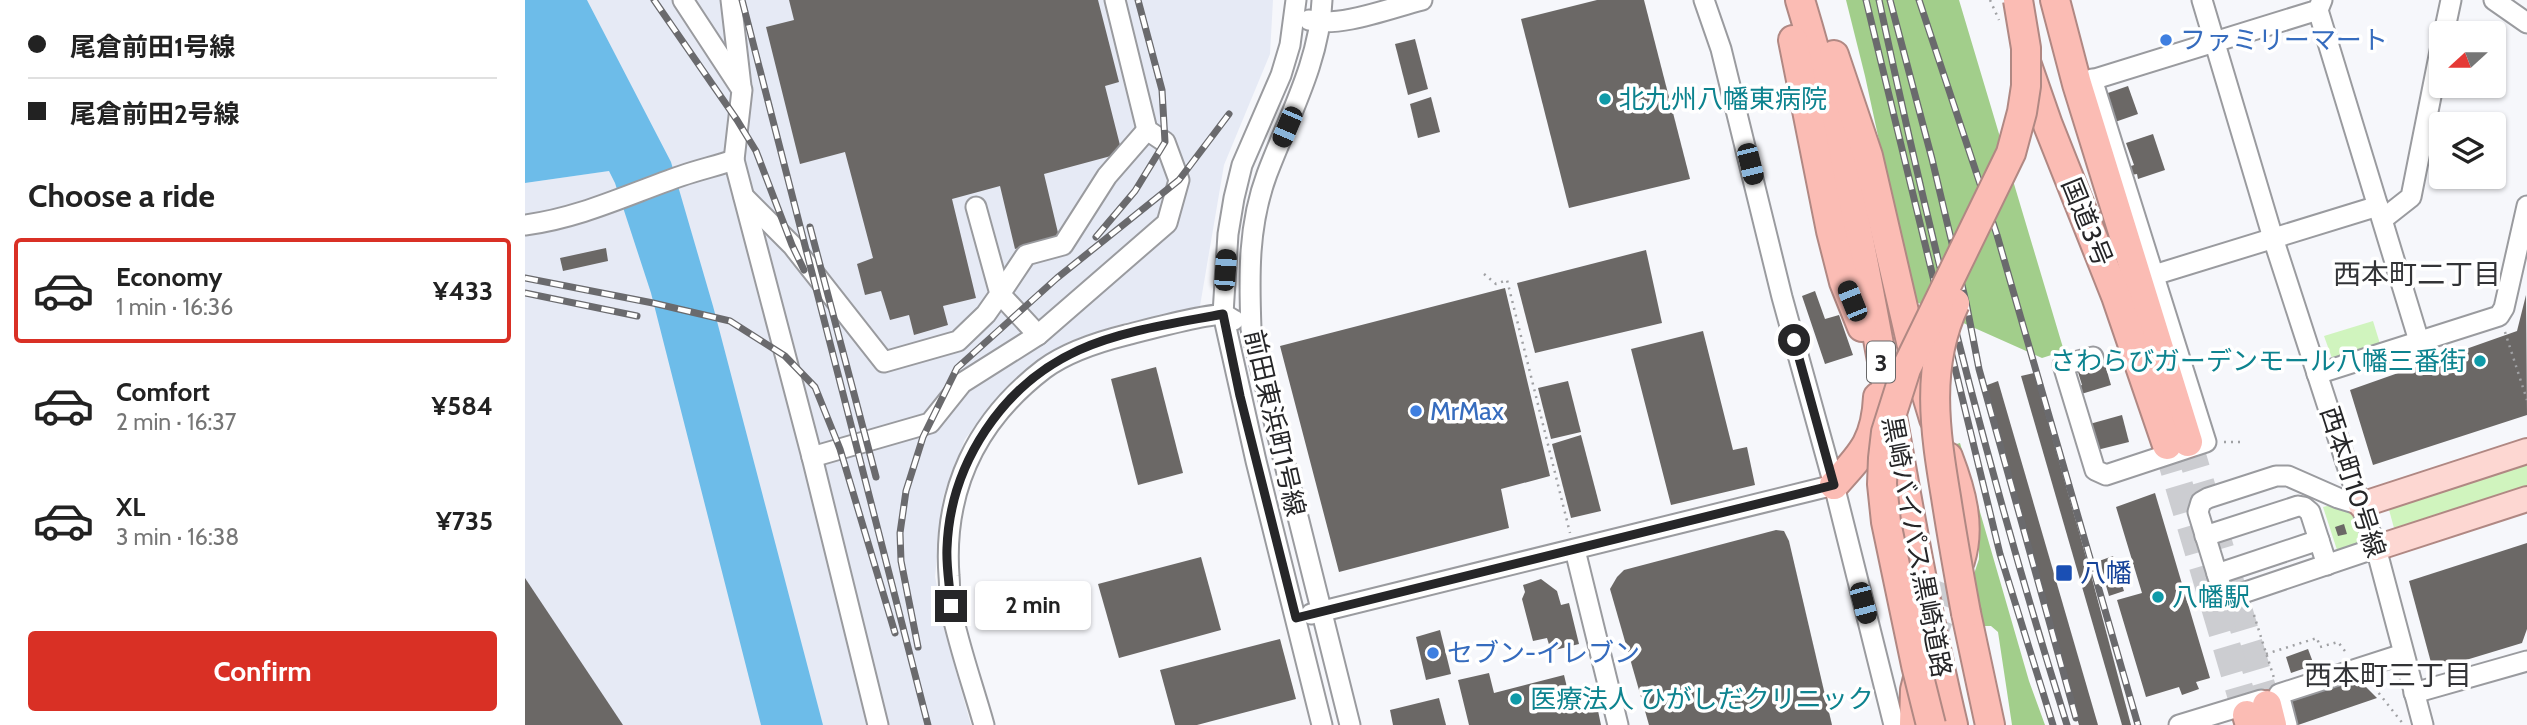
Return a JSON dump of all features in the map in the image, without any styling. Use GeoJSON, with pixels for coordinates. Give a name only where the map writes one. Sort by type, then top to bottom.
{"type":"FeatureCollection","features":[{"type":"Feature","properties":{"kind":"highway"},"geometry":{"type":"LineString","coordinates":[[1785,0],[1831,231],[1844,282],[1871,354],[1878,389],[1877,419],[1868,446],[1834,485]]}},
{"type":"Feature","properties":{"kind":"highway","name":"黒崎バイパス;黒崎道路"},"geometry":{"type":"LineString","coordinates":[[1800,0],[1844,175],[1913,540],[1953,725]]}},
{"type":"Feature","properties":{"kind":"highway","name":"黒崎バイパス;黒崎道路"},"geometry":{"type":"LineString","coordinates":[[1818,0],[1834,55],[1872,229],[1927,522],[1971,725]]}},
{"type":"Feature","properties":{"kind":"highway","name":"国道3号"},"geometry":{"type":"LineString","coordinates":[[2005,0],[2048,125],[2116,296],[2187,443]]}},
{"type":"Feature","properties":{"kind":"highway"},"geometry":{"type":"LineString","coordinates":[[1931,725],[1890,543],[1882,484],[1886,432],[1906,369],[2011,153],[2026,86],[2026,48],[2018,0]]}},
{"type":"Feature","properties":{"kind":"highway"},"geometry":{"type":"LineString","coordinates":[[1990,725],[1966,613],[1937,442],[1935,367],[1944,326],[2016,176],[2033,127],[2040,81],[2039,43],[2031,0]]}},
{"type":"Feature","properties":{"kind":"highway","name":"国道3号"},"geometry":{"type":"LineString","coordinates":[[2055,0],[2085,82],[2187,443]]}},
{"type":"Feature","properties":{"kind":"highway"},"geometry":{"type":"LineString","coordinates":[[1834,55],[1868,156],[1924,393],[1964,508],[1965,544],[1952,586]]}},
{"type":"Feature","properties":{"kind":"highway"},"geometry":{"type":"LineString","coordinates":[[1914,725],[1915,690],[1921,665]]}},
{"type":"Feature","properties":{"kind":"main road"},"geometry":{"type":"LineString","coordinates":[[2361,505],[2527,451]]}},
{"type":"Feature","properties":{"kind":"main road"},"geometry":{"type":"LineString","coordinates":[[2376,548],[2527,499]]}},
{"type":"Feature","properties":{"kind":"street"},"geometry":{"type":"LineString","coordinates":[[683,0],[741,90]]}},
{"type":"Feature","properties":{"kind":"street"},"geometry":{"type":"LineString","coordinates":[[731,0],[741,90],[734,160],[812,457],[878,725]]}},
{"type":"Feature","properties":{"kind":"street"},"geometry":{"type":"LineString","coordinates":[[812,457],[930,424],[962,383],[1038,335],[1167,223],[1179,180],[1165,142],[1147,130],[1115,0]]}},
{"type":"Feature","properties":{"kind":"street","name":"前田東浜町1号線"},"geometry":{"type":"LineString","coordinates":[[1322,0],[1321,23],[1294,111],[1267,173],[1258,203],[1251,236],[1249,268],[1251,329],[1350,725]]}},
{"type":"Feature","properties":{"kind":"street"},"geometry":{"type":"LineString","coordinates":[[1295,8],[1321,23],[1422,0]]}},
{"type":"Feature","properties":{"kind":"street"},"geometry":{"type":"LineString","coordinates":[[1704,0],[1721,49],[1782,297],[1834,485],[1894,725]]}},
{"type":"Feature","properties":{"kind":"street","name":"西本町10号線"},"geometry":{"type":"LineString","coordinates":[[2201,0],[2273,238],[2376,548],[2423,725]]}},
{"type":"Feature","properties":{"kind":"street"},"geometry":{"type":"LineString","coordinates":[[2447,21],[2451,0]]}},
{"type":"Feature","properties":{"kind":"street"},"geometry":{"type":"LineString","coordinates":[[2494,0],[2527,23]]}},
{"type":"Feature","properties":{"kind":"street"},"geometry":{"type":"LineString","coordinates":[[2092,357],[2063,365],[2095,470],[2106,475],[2187,443],[2154,275],[2085,82],[2215,42],[2320,5],[2419,341]]}},
{"type":"Feature","properties":{"kind":"street","name":"前田東浜町1号線"},"geometry":{"type":"LineString","coordinates":[[1295,8],[1290,45],[1281,75],[1242,165],[1234,198],[1228,234],[1223,314],[1241,400],[1322,725]]}},
{"type":"Feature","properties":{"kind":"street"},"geometry":{"type":"LineString","coordinates":[[2154,275],[2273,238],[2380,212],[2411,197],[2431,98]]}},
{"type":"Feature","properties":{"kind":"street"},"geometry":{"type":"LineString","coordinates":[[743,196],[792,245],[884,362],[958,341],[986,314],[1026,255],[1063,244],[1107,176],[1147,130]]}},
{"type":"Feature","properties":{"kind":"street"},"geometry":{"type":"LineString","coordinates":[[525,225],[549,222],[607,205],[682,176],[734,160]]}},
{"type":"Feature","properties":{"kind":"street"},"geometry":{"type":"LineString","coordinates":[[976,207],[1000,294],[1038,335]]}},
{"type":"Feature","properties":{"kind":"street"},"geometry":{"type":"LineString","coordinates":[[2317,374],[2500,316],[2526,218]]}},
{"type":"Feature","properties":{"kind":"street"},"geometry":{"type":"LineString","coordinates":[[984,725],[951,606],[947,548],[954,499],[967,461],[990,423],[1018,392],[1045,368],[1080,349],[1125,335],[1223,314],[1251,329]]}},
{"type":"Feature","properties":{"kind":"street"},"geometry":{"type":"LineString","coordinates":[[2361,505],[2288,476],[2276,476],[2208,498],[2201,502],[2198,512],[2221,587],[2227,593],[2237,595],[2376,548]]}},
{"type":"Feature","properties":{"kind":"street"},"geometry":{"type":"LineString","coordinates":[[1296,618],[1834,485]]}},
{"type":"Feature","properties":{"kind":"street"},"geometry":{"type":"LineString","coordinates":[[2304,507],[2315,487]]}},
{"type":"Feature","properties":{"kind":"street"},"geometry":{"type":"LineString","coordinates":[[2205,536],[2298,506],[2304,507],[2310,512],[2327,565]]}},
{"type":"Feature","properties":{"kind":"street"},"geometry":{"type":"LineString","coordinates":[[2217,574],[2319,540]]}},
{"type":"Feature","properties":{"kind":"street"},"geometry":{"type":"LineString","coordinates":[[1575,550],[1618,725]]}},
{"type":"Feature","properties":{"kind":"street"},"geometry":{"type":"LineString","coordinates":[[2179,725],[2263,713],[2403,654]]}},
{"type":"Feature","properties":{"kind":"street"},"geometry":{"type":"LineString","coordinates":[[2414,693],[2527,661]]}},
{"type":"Feature","properties":{"kind":"street"},"geometry":{"type":"LineString","coordinates":[[2263,713],[2287,725]]}},
{"type":"Feature","properties":{"kind":"path"},"geometry":{"type":"LineString","coordinates":[[1484,274],[1496,284],[1507,280],[1575,550]]}},
{"type":"Feature","properties":{"kind":"path"},"geometry":{"type":"LineString","coordinates":[[2500,316],[2527,400]]}},
{"type":"Feature","properties":{"kind":"path"},"geometry":{"type":"LineString","coordinates":[[2187,443],[2244,442]]}},
{"type":"Feature","properties":{"kind":"path"},"geometry":{"type":"LineString","coordinates":[[2254,615],[2263,713]]}},
{"type":"Feature","properties":{"kind":"shaded area"},"geometry":{"type":"Polygon","coordinates":[[[587,0],[1273,0],[1270,54],[1224,165],[1200,306],[1118,325],[1070,341],[1033,363],[998,397],[965,439],[943,497],[935,577],[971,725],[525,725],[525,183],[670,162],[587,0]]]}},
{"type":"Feature","properties":{"kind":"green space"},"geometry":{"type":"Polygon","coordinates":[[[1846,0],[1959,0],[2064,351],[2042,358],[1914,301],[1846,0]]]}},
{"type":"Feature","properties":{"kind":"green space"},"geometry":{"type":"Polygon","coordinates":[[[2373,321],[2381,347],[2333,361],[2324,336],[2373,321]]]}},
{"type":"Feature","properties":{"kind":"green space"},"geometry":{"type":"Polygon","coordinates":[[[1960,443],[2029,681],[2045,725],[2012,725],[1998,632],[1991,626],[1982,626],[1972,580],[1979,559],[1979,523],[1953,445],[1960,443]]]}},
{"type":"Feature","properties":{"kind":"green space"},"geometry":{"type":"Polygon","coordinates":[[[2527,462],[2527,485],[2394,528],[2388,506],[2527,462]]]}},
{"type":"Feature","properties":{"kind":"green space"},"geometry":{"type":"Polygon","coordinates":[[[2339,503],[2355,509],[2364,538],[2357,547],[2338,553],[2323,507],[2339,503]]]}},
{"type":"Feature","properties":{"kind":"water"},"geometry":{"type":"Polygon","coordinates":[[[525,0],[587,0],[671,162],[713,306],[823,725],[761,725],[651,293],[609,171],[525,183],[525,0]]]}},
{"type":"Feature","properties":{"kind":"building"},"geometry":{"type":"Polygon","coordinates":[[[789,0],[1098,0],[1119,82],[1105,86],[1122,153],[1044,174],[1059,237],[1015,249],[1000,186],[952,199],[976,298],[943,306],[948,325],[914,335],[909,315],[890,320],[881,291],[865,295],[857,264],[873,258],[845,152],[800,164],[766,27],[794,20],[789,0]]]}},
{"type":"Feature","properties":{"kind":"building","name":"北九州八幡東病院"},"geometry":{"type":"Polygon","coordinates":[[[1597,0],[1644,0],[1690,179],[1569,208],[1521,19],[1597,0]]]}},
{"type":"Feature","properties":{"kind":"building"},"geometry":{"type":"Polygon","coordinates":[[[1415,39],[1428,89],[1408,95],[1395,44],[1415,39]]]}},
{"type":"Feature","properties":{"kind":"building"},"geometry":{"type":"Polygon","coordinates":[[[2128,86],[2138,114],[2115,122],[2105,94],[2128,86]]]}},
{"type":"Feature","properties":{"kind":"building"},"geometry":{"type":"Polygon","coordinates":[[[1431,97],[1440,132],[1418,138],[1410,104],[1431,97]]]}},
{"type":"Feature","properties":{"kind":"building"},"geometry":{"type":"Polygon","coordinates":[[[2153,134],[2165,170],[2138,179],[2137,174],[2131,175],[2128,167],[2134,165],[2126,143],[2153,134]]]}},
{"type":"Feature","properties":{"kind":"building"},"geometry":{"type":"Polygon","coordinates":[[[606,248],[608,261],[563,271],[560,258],[606,248]]]}},
{"type":"Feature","properties":{"kind":"building"},"geometry":{"type":"Polygon","coordinates":[[[1646,250],[1662,323],[1535,353],[1517,283],[1646,250]]]}},
{"type":"Feature","properties":{"kind":"building","name":"MrMax"},"geometry":{"type":"Polygon","coordinates":[[[1505,288],[1550,476],[1501,489],[1509,528],[1339,572],[1280,346],[1505,288]]]}},
{"type":"Feature","properties":{"kind":"building"},"geometry":{"type":"Polygon","coordinates":[[[1815,291],[1825,319],[1839,315],[1853,355],[1825,364],[1802,296],[1815,291]]]}},
{"type":"Feature","properties":{"kind":"building","name":"さわらびガーデンモール八幡三番街"},"geometry":{"type":"Polygon","coordinates":[[[2526,295],[2527,415],[2373,465],[2350,390],[2517,331],[2526,295]]]}},
{"type":"Feature","properties":{"kind":"building"},"geometry":{"type":"Polygon","coordinates":[[[1703,331],[1733,450],[1747,447],[1755,485],[1671,505],[1631,349],[1703,331]]]}},
{"type":"Feature","properties":{"kind":"building"},"geometry":{"type":"Polygon","coordinates":[[[2104,361],[2111,385],[2078,395],[2076,387],[2082,385],[2077,369],[2104,361]]]}},
{"type":"Feature","properties":{"kind":"building"},"geometry":{"type":"Polygon","coordinates":[[[1156,367],[1183,473],[1138,485],[1111,379],[1156,367]]]}},
{"type":"Feature","properties":{"kind":"building"},"geometry":{"type":"Polygon","coordinates":[[[2034,373],[2131,725],[2122,725],[2021,376],[2034,373]]]}},
{"type":"Feature","properties":{"kind":"building"},"geometry":{"type":"Polygon","coordinates":[[[1568,381],[1581,432],[1551,439],[1538,388],[1568,381]]]}},
{"type":"Feature","properties":{"kind":"building"},"geometry":{"type":"Polygon","coordinates":[[[1998,381],[2098,725],[2079,725],[1982,387],[1998,381]]]}},
{"type":"Feature","properties":{"kind":"building"},"geometry":{"type":"Polygon","coordinates":[[[2122,415],[2129,442],[2093,451],[2086,425],[2122,415]]]}},
{"type":"Feature","properties":{"kind":"building"},"geometry":{"type":"Polygon","coordinates":[[[1581,435],[1601,511],[1571,518],[1552,444],[1581,435]]]}},
{"type":"Feature","properties":{"kind":"building","name":"八幡駅"},"geometry":{"type":"Polygon","coordinates":[[[2155,493],[2210,678],[2196,682],[2199,689],[2182,695],[2179,687],[2146,697],[2117,600],[2142,593],[2116,507],[2155,493]]]}},
{"type":"Feature","properties":{"kind":"building"},"geometry":{"type":"Polygon","coordinates":[[[2344,524],[2347,534],[2338,536],[2335,527],[2344,524]]]}},
{"type":"Feature","properties":{"kind":"building"},"geometry":{"type":"Polygon","coordinates":[[[1776,530],[1784,531],[1789,541],[1832,725],[1649,725],[1610,589],[1617,577],[1624,570],[1776,530]]]}},
{"type":"Feature","properties":{"kind":"building"},"geometry":{"type":"Polygon","coordinates":[[[2527,543],[2527,629],[2522,643],[2433,670],[2409,581],[2527,543]]]}},
{"type":"Feature","properties":{"kind":"building"},"geometry":{"type":"Polygon","coordinates":[[[2113,556],[2124,591],[2109,596],[2099,561],[2113,556]]]}},
{"type":"Feature","properties":{"kind":"building"},"geometry":{"type":"Polygon","coordinates":[[[1201,557],[1221,630],[1119,658],[1098,584],[1201,557]]]}},
{"type":"Feature","properties":{"kind":"building"},"geometry":{"type":"Polygon","coordinates":[[[525,578],[623,725],[525,725],[525,578]]]}},
{"type":"Feature","properties":{"kind":"building"},"geometry":{"type":"Polygon","coordinates":[[[1541,579],[1557,591],[1561,605],[1569,603],[1579,644],[1551,651],[1547,638],[1533,641],[1522,599],[1525,592],[1523,585],[1541,579]]]}},
{"type":"Feature","properties":{"kind":"building"},"geometry":{"type":"Polygon","coordinates":[[[1440,630],[1451,674],[1426,680],[1416,637],[1440,630]]]}},
{"type":"Feature","properties":{"kind":"building"},"geometry":{"type":"Polygon","coordinates":[[[1280,639],[1296,699],[1197,725],[1175,725],[1160,670],[1280,639]]]}},
{"type":"Feature","properties":{"kind":"building"},"geometry":{"type":"Polygon","coordinates":[[[2308,649],[2314,665],[2291,673],[2286,657],[2308,649]]]}},
{"type":"Feature","properties":{"kind":"building","name":"医療法人 ひがしだクリニック"},"geometry":{"type":"Polygon","coordinates":[[[1489,673],[1494,693],[1564,675],[1573,712],[1597,706],[1601,725],[1469,725],[1458,680],[1489,673]]]}},
{"type":"Feature","properties":{"kind":"building"},"geometry":{"type":"Polygon","coordinates":[[[2355,676],[2377,698],[2298,725],[2289,697],[2355,676]]]}},
{"type":"Feature","properties":{"kind":"building"},"geometry":{"type":"Polygon","coordinates":[[[1439,698],[1446,725],[1393,725],[1390,710],[1439,698]]]}},
{"type":"Feature","properties":{"kind":"tunnel"},"geometry":{"type":"LineString","coordinates":[[2188,442],[2267,705]]}},
{"type":"Feature","properties":{"kind":"tunnel"},"geometry":{"type":"LineString","coordinates":[[2167,445],[2247,715]]}},
{"type":"Feature","properties":{"kind":"tunnel"},"geometry":{"type":"LineString","coordinates":[[1929,645],[1952,586]]}},
{"type":"Feature","properties":{"kind":"railway"},"geometry":{"type":"LineString","coordinates":[[654,0],[756,151],[804,270]]}},
{"type":"Feature","properties":{"kind":"railway"},"geometry":{"type":"LineString","coordinates":[[742,0],[928,725]]}},
{"type":"Feature","properties":{"kind":"railway"},"geometry":{"type":"LineString","coordinates":[[1096,237],[1135,191],[1165,142],[1162,90],[1138,0]]}},
{"type":"Feature","properties":{"kind":"railway"},"geometry":{"type":"LineString","coordinates":[[1866,0],[2000,554],[2053,725]]}},
{"type":"Feature","properties":{"kind":"railway"},"geometry":{"type":"LineString","coordinates":[[1879,0],[1964,365],[2013,546],[2067,725]]}},
{"type":"Feature","properties":{"kind":"railway"},"geometry":{"type":"LineString","coordinates":[[1890,0],[1932,159],[1979,369],[2076,718]]}},
{"type":"Feature","properties":{"kind":"railway"},"geometry":{"type":"LineString","coordinates":[[1919,0],[1997,235],[2138,725]]}},
{"type":"Feature","properties":{"kind":"railway"},"geometry":{"type":"LineString","coordinates":[[918,647],[901,561],[900,533],[906,491],[923,437],[957,368],[1057,278],[1179,180],[1229,114]]}},
{"type":"Feature","properties":{"kind":"railway"},"geometry":{"type":"LineString","coordinates":[[810,227],[876,477]]}},
{"type":"Feature","properties":{"kind":"railway"},"geometry":{"type":"LineString","coordinates":[[525,278],[730,321],[785,356],[815,387],[840,449],[895,633]]}},
{"type":"Feature","properties":{"kind":"railway"},"geometry":{"type":"LineString","coordinates":[[525,293],[637,316]]}},
{"type":"Feature","properties":{"kind":"place","name":"ファミリーマート"},"geometry":{"type":"Point","coordinates":[2166,40]}},
{"type":"Feature","properties":{"kind":"place","name":"北九州八幡東病院"},"geometry":{"type":"Point","coordinates":[1605,99]}},
{"type":"Feature","properties":{"kind":"place","name":"さわらびガーデンモール八幡三番街"},"geometry":{"type":"Point","coordinates":[2480,361]}},
{"type":"Feature","properties":{"kind":"place","name":"MrMax"},"geometry":{"type":"Point","coordinates":[1416,411]}},
{"type":"Feature","properties":{"kind":"place","name":"八幡"},"geometry":{"type":"Point","coordinates":[2064,573]}},
{"type":"Feature","properties":{"kind":"place","name":"八幡駅"},"geometry":{"type":"Point","coordinates":[2158,597]}},
{"type":"Feature","properties":{"kind":"place","name":"セブン-イレブン"},"geometry":{"type":"Point","coordinates":[1433,653]}},
{"type":"Feature","properties":{"kind":"place","name":"医療法人 ひがしだクリニック"},"geometry":{"type":"Point","coordinates":[1516,699]}},
{"type":"Feature","properties":{"kind":"district","name":"西本町二丁目"},"geometry":{"type":"Point","coordinates":[2417,274]}},
{"type":"Feature","properties":{"kind":"district","name":"西本町三丁目"},"geometry":{"type":"Point","coordinates":[2388,675]}},
{"type":"Feature","properties":{"kind":"route"},"geometry":{"type":"LineString","coordinates":[[951,606],[947,548],[954,499],[967,461],[990,423],[1018,392],[1045,368],[1080,349],[1125,335],[1223,314],[1240,396],[1296,618],[1834,485],[1794,340]]}}]}
